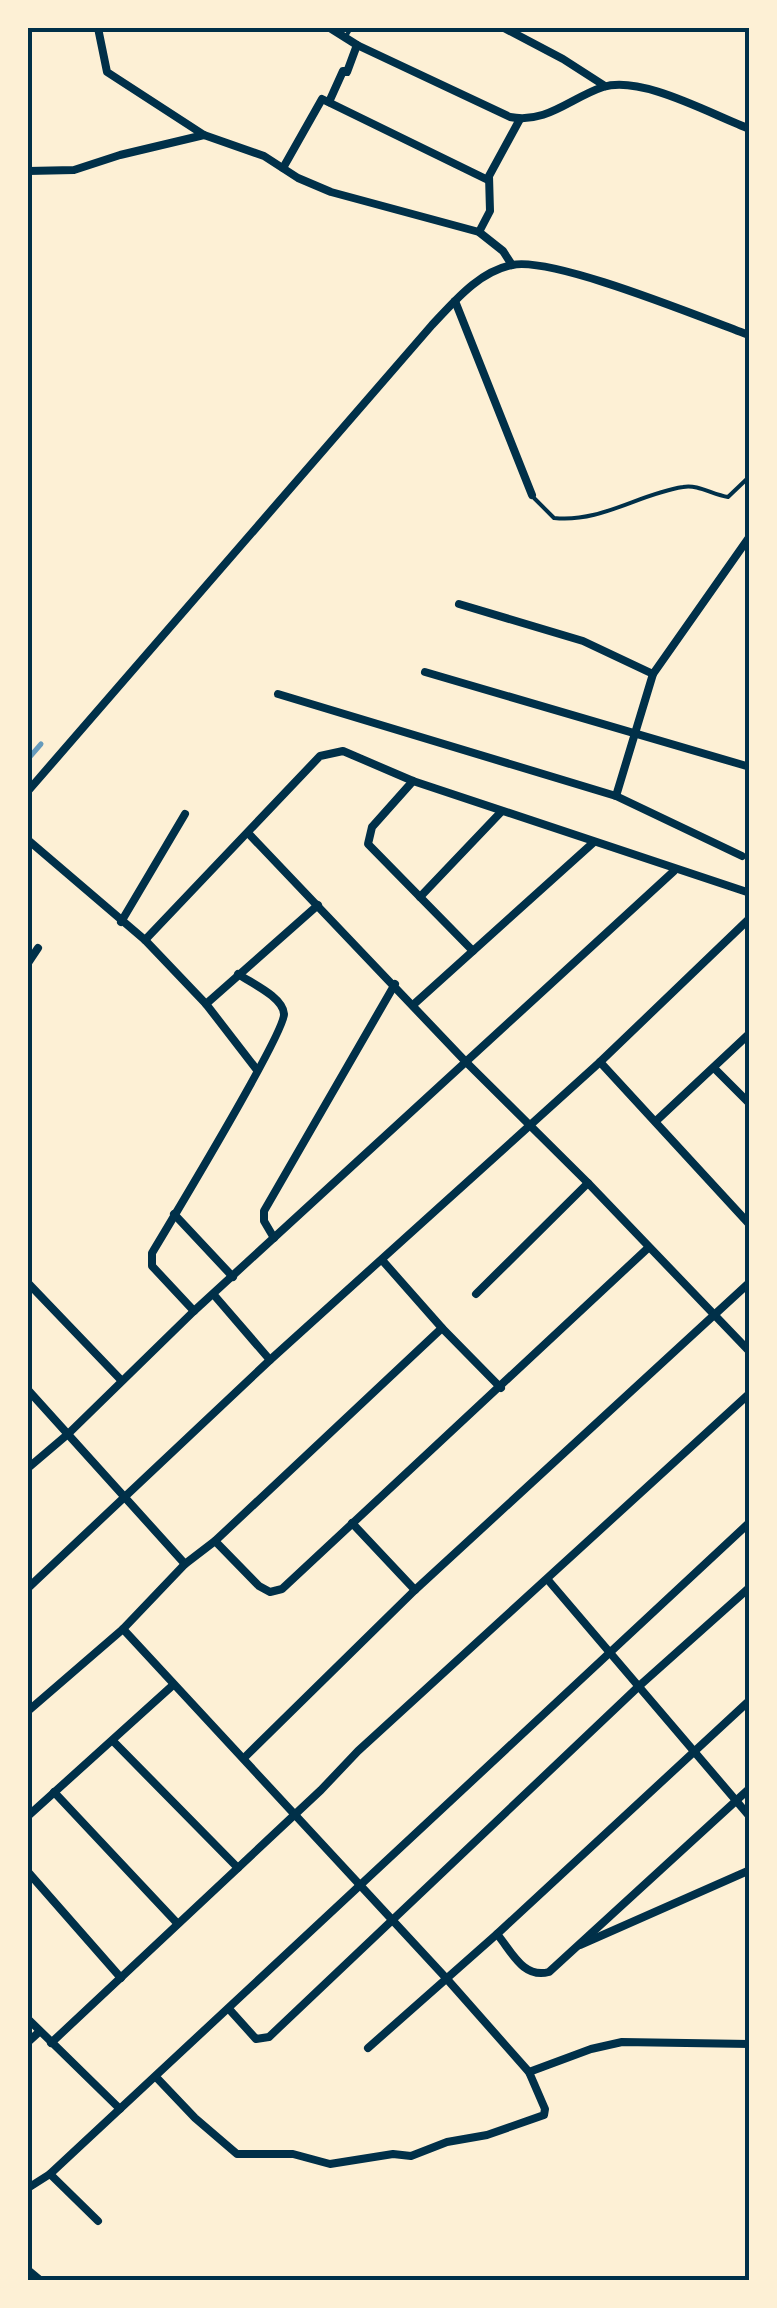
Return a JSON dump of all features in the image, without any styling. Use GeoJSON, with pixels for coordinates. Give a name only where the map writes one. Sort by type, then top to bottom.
{"type":"FeatureCollection","features":[{"type":"Feature","properties":{"kind":"street"},"geometry":{"type":"LineString","coordinates":[[98,28],[107,72],[204,134],[264,156],[331,192],[481,233],[512,264]]}},
{"type":"Feature","properties":{"kind":"street"},"geometry":{"type":"LineString","coordinates":[[330,28],[510,118],[542,116],[605,86]]}},
{"type":"Feature","properties":{"kind":"street"},"geometry":{"type":"LineString","coordinates":[[504,28],[605,86],[675,98],[750,130]]}},
{"type":"Feature","properties":{"kind":"street"},"geometry":{"type":"LineString","coordinates":[[283,168],[343,71],[348,72],[358,45]]}},
{"type":"Feature","properties":{"kind":"street"},"geometry":{"type":"LineString","coordinates":[[326,100],[488,180]]}},
{"type":"Feature","properties":{"kind":"street"},"geometry":{"type":"LineString","coordinates":[[481,233],[490,211],[488,180],[520,119]]}},
{"type":"Feature","properties":{"kind":"street"},"geometry":{"type":"LineString","coordinates":[[28,171],[74,170],[204,134]]}},
{"type":"Feature","properties":{"kind":"street"},"geometry":{"type":"LineString","coordinates":[[28,791],[454,301],[475,283],[512,264],[557,268],[749,334]]}},
{"type":"Feature","properties":{"kind":"street"},"geometry":{"type":"LineString","coordinates":[[454,301],[532,495]]}},
{"type":"Feature","properties":{"kind":"street"},"geometry":{"type":"LineString","coordinates":[[616,796],[653,674],[750,536]]}},
{"type":"Feature","properties":{"kind":"street"},"geometry":{"type":"LineString","coordinates":[[459,604],[583,641],[653,674]]}},
{"type":"Feature","properties":{"kind":"street"},"geometry":{"type":"LineString","coordinates":[[425,672],[750,767]]}},
{"type":"Feature","properties":{"kind":"street"},"geometry":{"type":"LineString","coordinates":[[278,694],[616,796],[742,856]]}},
{"type":"Feature","properties":{"kind":"street"},"geometry":{"type":"LineString","coordinates":[[145,940],[320,756],[329,752],[343,751],[501,812],[750,893]]}},
{"type":"Feature","properties":{"kind":"street"},"geometry":{"type":"LineString","coordinates":[[413,781],[372,827],[368,844],[473,951]]}},
{"type":"Feature","properties":{"kind":"street"},"geometry":{"type":"LineString","coordinates":[[420,896],[501,812]]}},
{"type":"Feature","properties":{"kind":"street"},"geometry":{"type":"LineString","coordinates":[[121,922],[185,814]]}},
{"type":"Feature","properties":{"kind":"street"},"geometry":{"type":"LineString","coordinates":[[248,833],[750,1352]]}},
{"type":"Feature","properties":{"kind":"street"},"geometry":{"type":"LineString","coordinates":[[28,840],[145,940],[206,1004],[257,1070]]}},
{"type":"Feature","properties":{"kind":"street"},"geometry":{"type":"LineString","coordinates":[[414,1005],[594,842]]}},
{"type":"Feature","properties":{"kind":"street"},"geometry":{"type":"LineString","coordinates":[[28,1468],[674,871]]}},
{"type":"Feature","properties":{"kind":"street"},"geometry":{"type":"LineString","coordinates":[[206,1004],[318,905]]}},
{"type":"Feature","properties":{"kind":"street"},"geometry":{"type":"LineString","coordinates":[[28,1588],[270,1360],[748,923]]}},
{"type":"Feature","properties":{"kind":"street"},"geometry":{"type":"LineString","coordinates":[[28,962],[38,948]]}},
{"type":"Feature","properties":{"kind":"street"},"geometry":{"type":"LineString","coordinates":[[194,1311],[151,1261],[282,1024],[284,1013],[280,1003],[238,974]]}},
{"type":"Feature","properties":{"kind":"street"},"geometry":{"type":"LineString","coordinates":[[274,1238],[264,1220],[264,1211],[395,984]]}},
{"type":"Feature","properties":{"kind":"street"},"geometry":{"type":"LineString","coordinates":[[656,1121],[750,1033]]}},
{"type":"Feature","properties":{"kind":"street"},"geometry":{"type":"LineString","coordinates":[[600,1062],[750,1224]]}},
{"type":"Feature","properties":{"kind":"street"},"geometry":{"type":"LineString","coordinates":[[714,1068],[750,1104]]}},
{"type":"Feature","properties":{"kind":"street"},"geometry":{"type":"LineString","coordinates":[[476,1294],[588,1182]]}},
{"type":"Feature","properties":{"kind":"street"},"geometry":{"type":"LineString","coordinates":[[174,1214],[232,1276]]}},
{"type":"Feature","properties":{"kind":"street"},"geometry":{"type":"LineString","coordinates":[[214,1541],[259,1586],[276,1591],[501,1388],[648,1248]]}},
{"type":"Feature","properties":{"kind":"street"},"geometry":{"type":"LineString","coordinates":[[382,1260],[501,1388]]}},
{"type":"Feature","properties":{"kind":"street"},"geometry":{"type":"LineString","coordinates":[[244,1758],[415,1590],[750,1282]]}},
{"type":"Feature","properties":{"kind":"street"},"geometry":{"type":"LineString","coordinates":[[28,1283],[121,1380]]}},
{"type":"Feature","properties":{"kind":"street"},"geometry":{"type":"LineString","coordinates":[[214,1295],[270,1360]]}},
{"type":"Feature","properties":{"kind":"street"},"geometry":{"type":"LineString","coordinates":[[28,1711],[123,1628],[185,1564],[442,1328]]}},
{"type":"Feature","properties":{"kind":"street"},"geometry":{"type":"LineString","coordinates":[[28,1390],[185,1564]]}},
{"type":"Feature","properties":{"kind":"street"},"geometry":{"type":"LineString","coordinates":[[51,2043],[358,1752],[750,1392]]}},
{"type":"Feature","properties":{"kind":"street"},"geometry":{"type":"LineString","coordinates":[[28,2188],[50,2174],[229,2009],[750,1522]]}},
{"type":"Feature","properties":{"kind":"street"},"geometry":{"type":"LineString","coordinates":[[352,1523],[415,1590]]}},
{"type":"Feature","properties":{"kind":"street"},"geometry":{"type":"LineString","coordinates":[[548,1580],[750,1817]]}},
{"type":"Feature","properties":{"kind":"street"},"geometry":{"type":"LineString","coordinates":[[229,2009],[256,2038],[263,2040],[750,1587]]}},
{"type":"Feature","properties":{"kind":"street"},"geometry":{"type":"LineString","coordinates":[[123,1628],[529,2072],[546,2109],[541,2117],[413,2155],[392,2154],[330,2164],[293,2154],[237,2154],[195,2118],[156,2076]]}},
{"type":"Feature","properties":{"kind":"street"},"geometry":{"type":"LineString","coordinates":[[28,1816],[172,1686]]}},
{"type":"Feature","properties":{"kind":"street"},"geometry":{"type":"LineString","coordinates":[[368,2048],[750,1700]]}},
{"type":"Feature","properties":{"kind":"street"},"geometry":{"type":"LineString","coordinates":[[114,1741],[238,1868]]}},
{"type":"Feature","properties":{"kind":"street"},"geometry":{"type":"LineString","coordinates":[[497,1934],[527,1972],[549,1972],[750,1788]]}},
{"type":"Feature","properties":{"kind":"street"},"geometry":{"type":"LineString","coordinates":[[54,1792],[177,1923]]}},
{"type":"Feature","properties":{"kind":"street"},"geometry":{"type":"LineString","coordinates":[[574,1948],[750,1870]]}},
{"type":"Feature","properties":{"kind":"street"},"geometry":{"type":"LineString","coordinates":[[28,1872],[121,1978]]}},
{"type":"Feature","properties":{"kind":"street"},"geometry":{"type":"LineString","coordinates":[[28,2018],[120,2109]]}},
{"type":"Feature","properties":{"kind":"street"},"geometry":{"type":"LineString","coordinates":[[28,2042],[39,2032]]}},
{"type":"Feature","properties":{"kind":"street"},"geometry":{"type":"LineString","coordinates":[[529,2072],[622,2042],[750,2044]]}},
{"type":"Feature","properties":{"kind":"street"},"geometry":{"type":"LineString","coordinates":[[50,2174],[98,2221]]}},
{"type":"Feature","properties":{"kind":"street"},"geometry":{"type":"LineString","coordinates":[[28,2270],[40,2280]]}},
{"type":"Feature","properties":{"kind":"lane"},"geometry":{"type":"LineString","coordinates":[[345,38],[351,28]]}},
{"type":"Feature","properties":{"kind":"lane"},"geometry":{"type":"LineString","coordinates":[[532,495],[554,518],[572,519],[603,514],[682,487],[728,496],[750,476]]}},
{"type":"Feature","properties":{"kind":"waterway"},"geometry":{"type":"LineString","coordinates":[[28,759],[41,744]]}}]}
